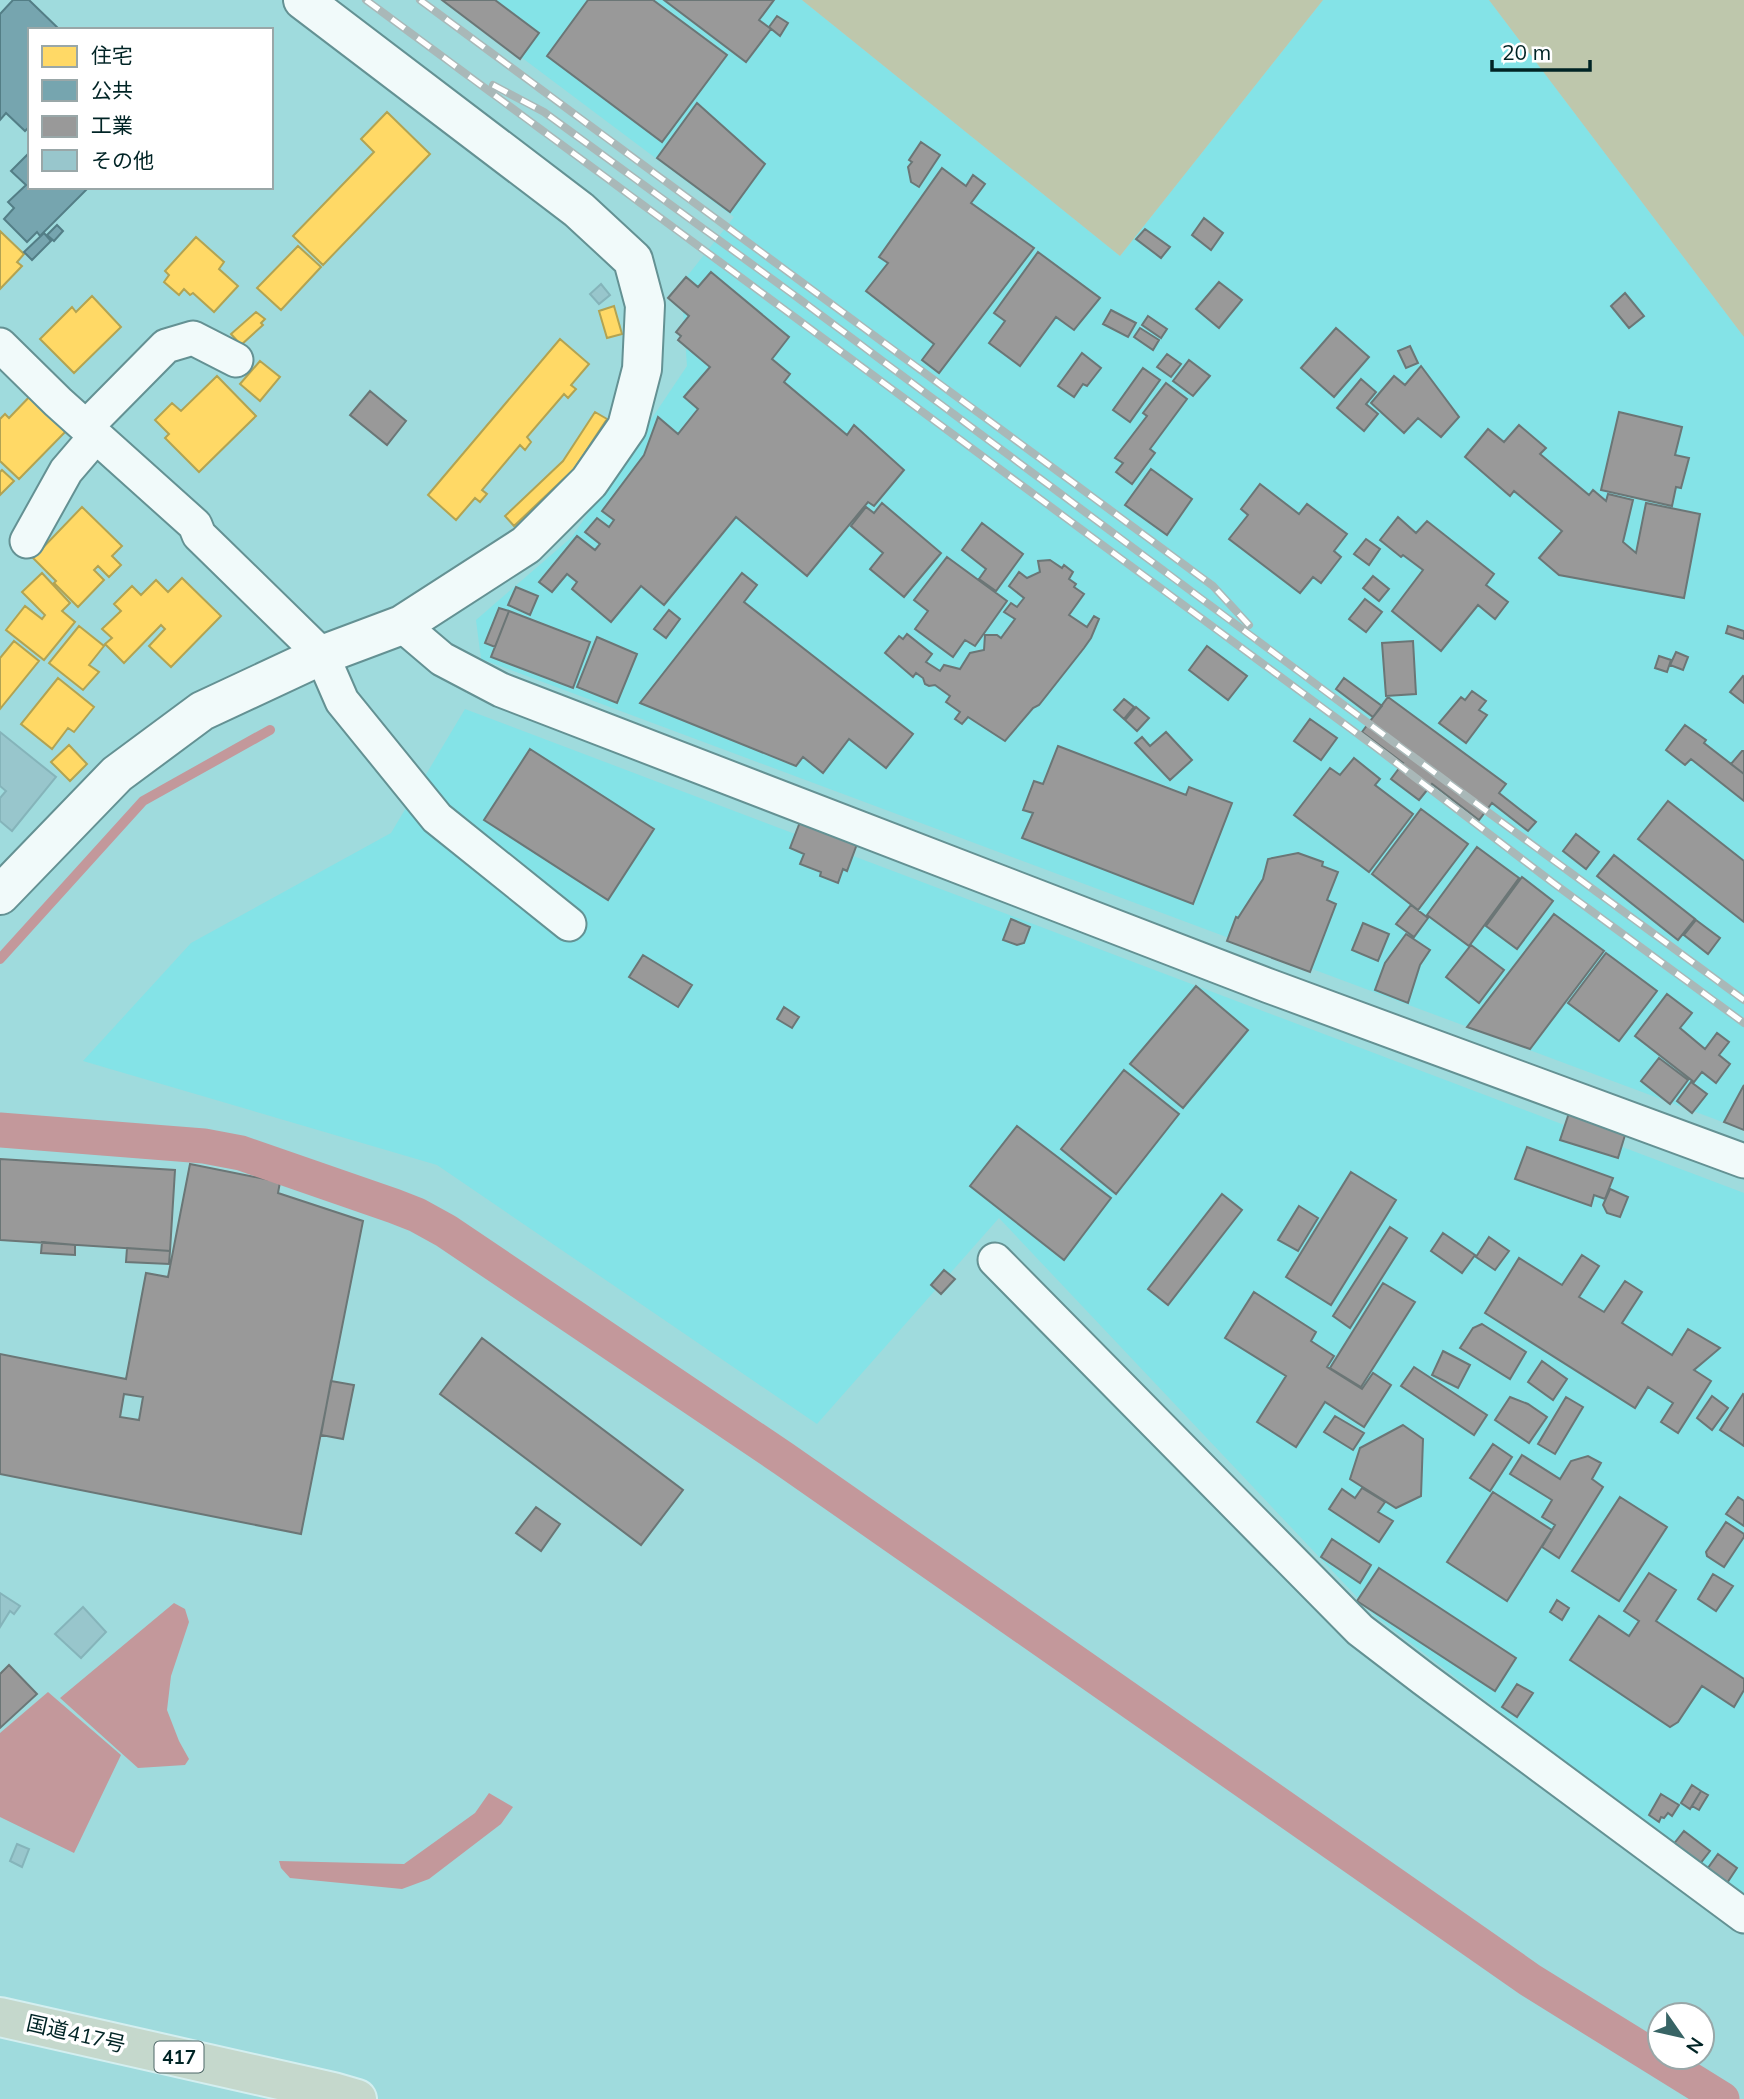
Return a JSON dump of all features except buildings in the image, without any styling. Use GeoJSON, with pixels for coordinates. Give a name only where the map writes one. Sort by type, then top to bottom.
{"type":"FeatureCollection","features":[{"type":"Feature","properties":{"kind":"highway","name":"国道417号"},"geometry":{"type":"LineString","coordinates":[[0,2017],[357,2099]]}},
{"type":"Feature","properties":{"kind":"street"},"geometry":{"type":"LineString","coordinates":[[0,895],[117,774],[202,711],[322,655],[402,625],[526,545],[589,482],[627,427],[642,369],[645,305],[633,260],[579,210],[303,0]]}},
{"type":"Feature","properties":{"kind":"street"},"geometry":{"type":"LineString","coordinates":[[27,541],[91,432],[166,346],[193,338],[236,360]]}},
{"type":"Feature","properties":{"kind":"street"},"geometry":{"type":"LineString","coordinates":[[0,345],[91,432],[195,525],[199,535],[322,655],[342,701],[437,818],[569,924]]}},
{"type":"Feature","properties":{"kind":"street"},"geometry":{"type":"LineString","coordinates":[[402,625],[442,659],[500,690],[1269,986],[1744,1161]]}},
{"type":"Feature","properties":{"kind":"street"},"geometry":{"type":"LineString","coordinates":[[995,1260],[1360,1630],[1744,1916]]}},
{"type":"Feature","properties":{"kind":"shaded area"},"geometry":{"type":"Polygon","coordinates":[[[445,0],[802,0],[1120,256],[1323,0],[1489,0],[1744,337],[1744,1130],[481,659],[476,620],[572,537],[687,366],[681,284],[734,217],[445,0]]]}},
{"type":"Feature","properties":{"kind":"shaded area"},"geometry":{"type":"Polygon","coordinates":[[[465,709],[1744,1193],[1744,1898],[1374,1615],[999,1218],[817,1424],[437,1165],[83,1061],[191,943],[391,833],[465,709]]]}},
{"type":"Feature","properties":{"kind":"shaded area"},"geometry":{"type":"Polygon","coordinates":[[[174,1603],[185,1609],[189,1622],[171,1676],[167,1710],[189,1759],[185,1765],[138,1768],[60,1698],[174,1603]]]}},
{"type":"Feature","properties":{"kind":"shaded area"},"geometry":{"type":"Polygon","coordinates":[[[48,1692],[121,1755],[74,1853],[0,1817],[0,1733],[48,1692]]]}},
{"type":"Feature","properties":{"kind":"shaded area"},"geometry":{"type":"Polygon","coordinates":[[[489,1793],[513,1807],[501,1824],[429,1879],[402,1889],[290,1878],[281,1868],[279,1861],[404,1864],[475,1813],[489,1793]]]}},
{"type":"Feature","properties":{"kind":"green space"},"geometry":{"type":"Polygon","coordinates":[[[802,0],[1323,0],[1120,256],[802,0]]]}},
{"type":"Feature","properties":{"kind":"green space"},"geometry":{"type":"Polygon","coordinates":[[[1489,0],[1744,0],[1744,337],[1489,0]]]}},
{"type":"Feature","properties":{"kind":"waterway"},"geometry":{"type":"LineString","coordinates":[[0,959],[143,801],[270,730]]}},
{"type":"Feature","properties":{"kind":"waterway"},"geometry":{"type":"LineString","coordinates":[[0,1130],[204,1146],[241,1153],[394,1206],[446,1231],[784,1459],[1530,1980],[1722,2099]]}},
{"type":"Feature","properties":{"kind":"railway"},"geometry":{"type":"LineString","coordinates":[[366,0],[1744,1023]]}},
{"type":"Feature","properties":{"kind":"railway"},"geometry":{"type":"LineString","coordinates":[[420,0],[1213,586],[1249,625]]}},
{"type":"Feature","properties":{"kind":"railway"},"geometry":{"type":"LineString","coordinates":[[493,85],[544,112],[1744,1000]]}}]}
